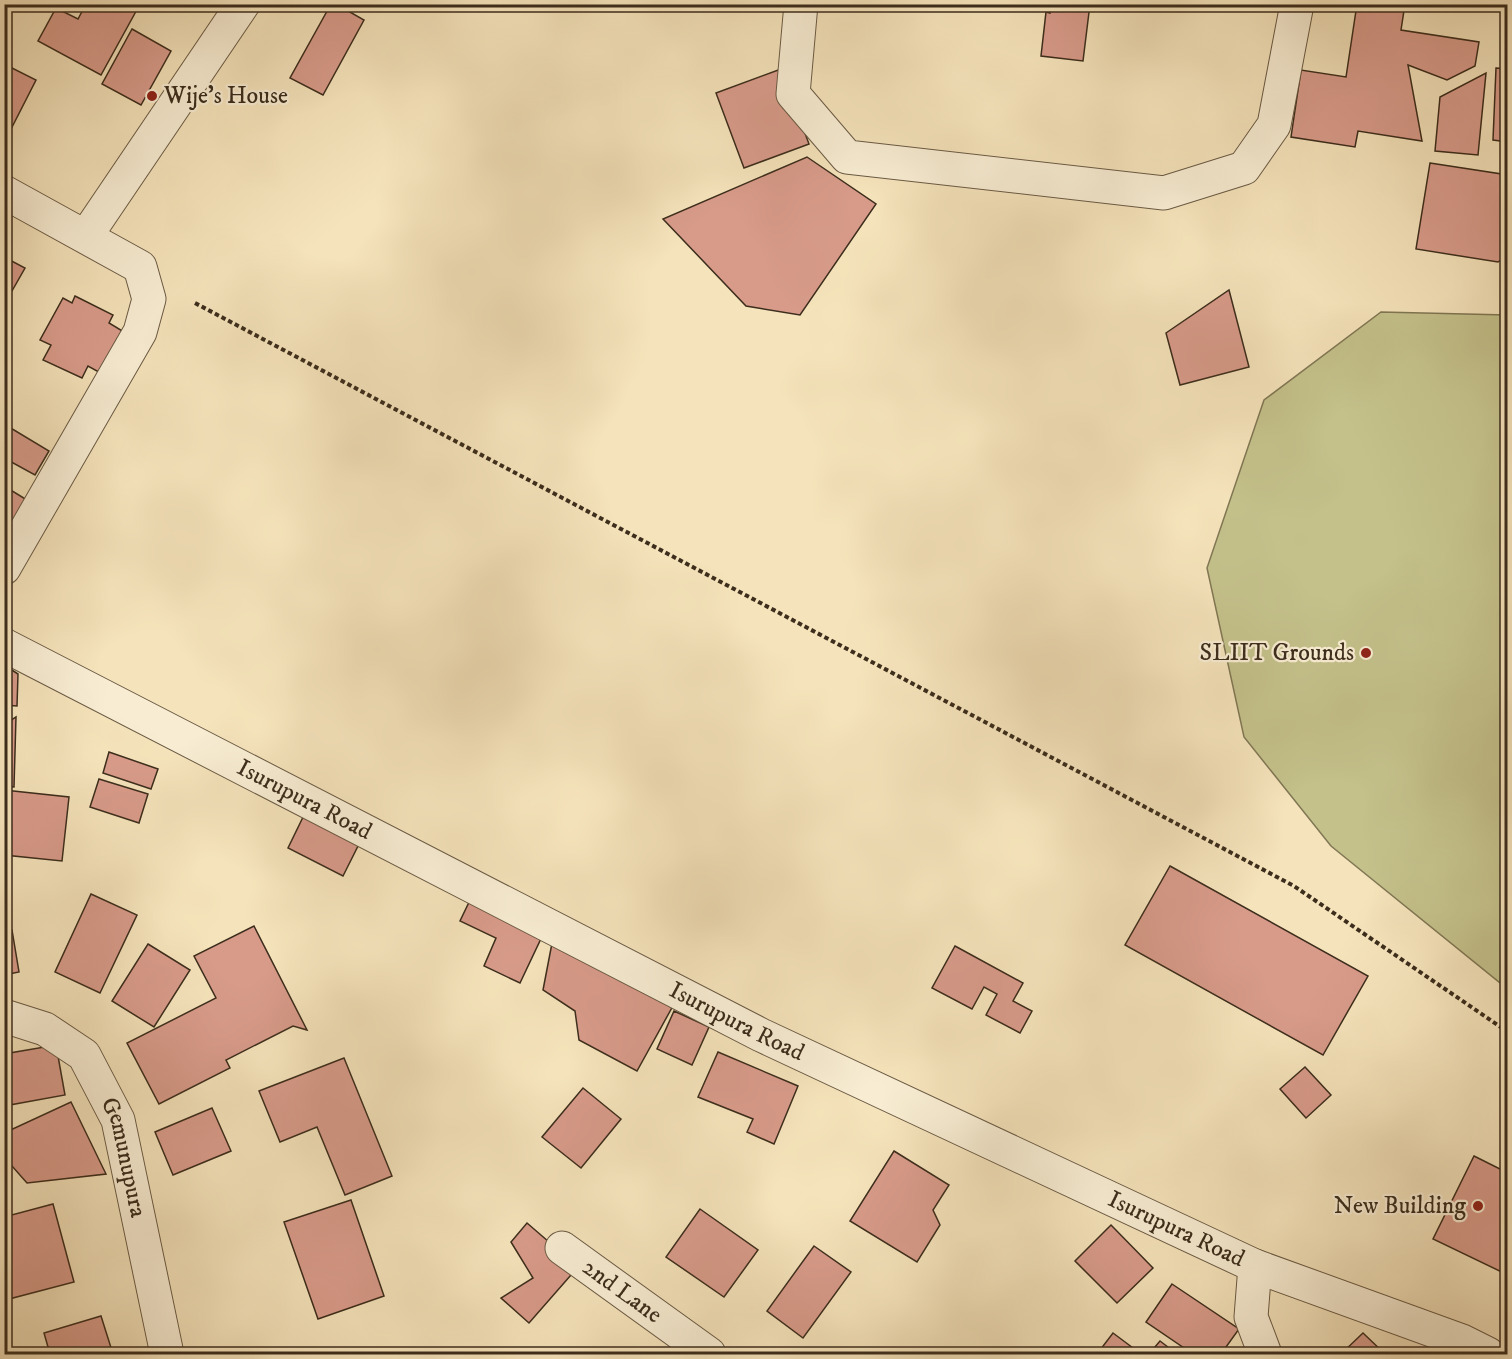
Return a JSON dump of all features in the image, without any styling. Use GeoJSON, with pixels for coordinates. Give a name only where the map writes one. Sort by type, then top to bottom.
{"type":"FeatureCollection","features":[{"type":"Feature","properties":{"kind":"street"},"geometry":{"type":"LineString","coordinates":[[86,236],[243,4]]}},
{"type":"Feature","properties":{"kind":"street"},"geometry":{"type":"LineString","coordinates":[[801,4],[794,94],[847,157],[1164,193],[1244,168],[1274,125],[1297,4]]}},
{"type":"Feature","properties":{"kind":"street"},"geometry":{"type":"LineString","coordinates":[[4,192],[140,267],[149,299],[140,332],[4,568]]}},
{"type":"Feature","properties":{"kind":"street","name":"Isurupura Road"},"geometry":{"type":"LineString","coordinates":[[4,645],[761,1035],[1255,1266],[1462,1341],[1488,1354]]}},
{"type":"Feature","properties":{"kind":"street","name":"Gemunupura"},"geometry":{"type":"LineString","coordinates":[[4,1016],[45,1029],[84,1055],[118,1120],[167,1354]]}},
{"type":"Feature","properties":{"kind":"street","name":"2nd Lane"},"geometry":{"type":"LineString","coordinates":[[562,1248],[709,1354]]}},
{"type":"Feature","properties":{"kind":"street"},"geometry":{"type":"LineString","coordinates":[[1255,1266],[1251,1317],[1265,1354]]}},
{"type":"Feature","properties":{"kind":"path"},"geometry":{"type":"LineString","coordinates":[[195,303],[1294,886],[1508,1032]]}},
{"type":"Feature","properties":{"kind":"shaded area","name":"SLIIT Grounds"},"geometry":{"type":"Polygon","coordinates":[[[1381,312],[1507,315],[1507,986],[1499,982],[1331,846],[1244,737],[1207,568],[1264,400],[1381,312]]]}},
{"type":"Feature","properties":{"kind":"building"},"geometry":{"type":"Polygon","coordinates":[[[86,4],[140,4],[101,75],[38,41],[56,8],[78,19],[86,4]]]}},
{"type":"Feature","properties":{"kind":"building"},"geometry":{"type":"Polygon","coordinates":[[[331,4],[336,4],[364,20],[323,95],[290,78],[331,4]]]}},
{"type":"Feature","properties":{"kind":"building"},"geometry":{"type":"Polygon","coordinates":[[[1051,4],[1090,4],[1083,61],[1041,56],[1046,12],[1050,13],[1051,4]]]}},
{"type":"Feature","properties":{"kind":"building"},"geometry":{"type":"Polygon","coordinates":[[[1357,4],[1405,4],[1401,30],[1479,42],[1475,66],[1447,80],[1408,65],[1422,141],[1358,131],[1355,147],[1291,137],[1301,70],[1346,77],[1357,4]]]}},
{"type":"Feature","properties":{"kind":"building"},"geometry":{"type":"Polygon","coordinates":[[[132,29],[171,51],[141,105],[102,84],[132,29]]]}},
{"type":"Feature","properties":{"kind":"building"},"geometry":{"type":"Polygon","coordinates":[[[4,64],[36,80],[7,137],[4,135],[4,64]]]}},
{"type":"Feature","properties":{"kind":"building"},"geometry":{"type":"Polygon","coordinates":[[[1496,68],[1508,69],[1508,142],[1493,140],[1496,68]]]}},
{"type":"Feature","properties":{"kind":"building"},"geometry":{"type":"Polygon","coordinates":[[[781,69],[809,144],[744,168],[716,93],[781,69]]]}},
{"type":"Feature","properties":{"kind":"building"},"geometry":{"type":"Polygon","coordinates":[[[1486,73],[1478,155],[1435,151],[1440,97],[1486,73]]]}},
{"type":"Feature","properties":{"kind":"building"},"geometry":{"type":"Polygon","coordinates":[[[807,157],[876,204],[800,315],[746,306],[663,219],[807,157]]]}},
{"type":"Feature","properties":{"kind":"building"},"geometry":{"type":"Polygon","coordinates":[[[1430,163],[1508,175],[1508,255],[1498,262],[1416,249],[1430,163]]]}},
{"type":"Feature","properties":{"kind":"building"},"geometry":{"type":"Polygon","coordinates":[[[4,257],[25,268],[4,305],[4,257]]]}},
{"type":"Feature","properties":{"kind":"building"},"geometry":{"type":"Polygon","coordinates":[[[1229,290],[1249,367],[1180,385],[1166,333],[1229,290]]]}},
{"type":"Feature","properties":{"kind":"building"},"geometry":{"type":"Polygon","coordinates":[[[75,296],[113,315],[109,323],[129,335],[106,376],[88,366],[82,378],[43,360],[51,345],[40,340],[63,298],[72,303],[75,296]]]}},
{"type":"Feature","properties":{"kind":"building"},"geometry":{"type":"Polygon","coordinates":[[[4,424],[49,451],[35,475],[4,458],[4,424]]]}},
{"type":"Feature","properties":{"kind":"building"},"geometry":{"type":"Polygon","coordinates":[[[4,486],[32,503],[15,530],[4,524],[4,486]]]}},
{"type":"Feature","properties":{"kind":"building"},"geometry":{"type":"Polygon","coordinates":[[[4,665],[18,674],[17,706],[4,705],[4,665]]]}},
{"type":"Feature","properties":{"kind":"building"},"geometry":{"type":"Polygon","coordinates":[[[16,717],[14,787],[4,786],[4,725],[16,717]]]}},
{"type":"Feature","properties":{"kind":"building"},"geometry":{"type":"Polygon","coordinates":[[[109,752],[158,769],[151,789],[103,773],[109,752]]]}},
{"type":"Feature","properties":{"kind":"building"},"geometry":{"type":"Polygon","coordinates":[[[99,779],[148,794],[139,823],[90,807],[99,779]]]}},
{"type":"Feature","properties":{"kind":"building"},"geometry":{"type":"Polygon","coordinates":[[[4,790],[69,797],[62,861],[4,855],[4,790]]]}},
{"type":"Feature","properties":{"kind":"building"},"geometry":{"type":"Polygon","coordinates":[[[307,809],[363,836],[343,876],[288,848],[307,809]]]}},
{"type":"Feature","properties":{"kind":"building"},"geometry":{"type":"Polygon","coordinates":[[[1170,866],[1368,976],[1323,1055],[1125,945],[1170,866]]]}},
{"type":"Feature","properties":{"kind":"building"},"geometry":{"type":"Polygon","coordinates":[[[91,894],[137,915],[100,993],[55,972],[91,894]]]}},
{"type":"Feature","properties":{"kind":"building"},"geometry":{"type":"Polygon","coordinates":[[[473,894],[546,928],[520,983],[484,966],[496,938],[460,921],[473,894]]]}},
{"type":"Feature","properties":{"kind":"building"},"geometry":{"type":"Polygon","coordinates":[[[254,926],[307,1030],[293,1026],[226,1060],[230,1068],[159,1104],[127,1043],[216,998],[194,956],[254,926]]]}},
{"type":"Feature","properties":{"kind":"building"},"geometry":{"type":"Polygon","coordinates":[[[12,930],[19,972],[4,975],[4,932],[12,930]]]}},
{"type":"Feature","properties":{"kind":"building"},"geometry":{"type":"Polygon","coordinates":[[[553,938],[674,1004],[637,1071],[579,1040],[575,1011],[543,990],[553,938]]]}},
{"type":"Feature","properties":{"kind":"building"},"geometry":{"type":"Polygon","coordinates":[[[148,944],[190,970],[154,1027],[112,1001],[148,944]]]}},
{"type":"Feature","properties":{"kind":"building"},"geometry":{"type":"Polygon","coordinates":[[[955,946],[1023,983],[1013,1001],[1032,1011],[1020,1033],[986,1015],[997,994],[984,987],[972,1009],[932,988],[955,946]]]}},
{"type":"Feature","properties":{"kind":"building"},"geometry":{"type":"Polygon","coordinates":[[[674,1011],[709,1027],[692,1065],[657,1049],[674,1011]]]}},
{"type":"Feature","properties":{"kind":"building"},"geometry":{"type":"Polygon","coordinates":[[[56,1045],[65,1095],[4,1106],[4,1054],[56,1045]]]}},
{"type":"Feature","properties":{"kind":"building"},"geometry":{"type":"Polygon","coordinates":[[[718,1052],[798,1086],[774,1144],[747,1132],[753,1119],[698,1097],[718,1052]]]}},
{"type":"Feature","properties":{"kind":"building"},"geometry":{"type":"Polygon","coordinates":[[[344,1058],[392,1176],[345,1195],[317,1127],[280,1142],[259,1091],[344,1058]]]}},
{"type":"Feature","properties":{"kind":"building"},"geometry":{"type":"Polygon","coordinates":[[[1305,1067],[1331,1095],[1306,1118],[1280,1089],[1305,1067]]]}},
{"type":"Feature","properties":{"kind":"building"},"geometry":{"type":"Polygon","coordinates":[[[583,1088],[621,1119],[581,1168],[542,1137],[583,1088]]]}},
{"type":"Feature","properties":{"kind":"building"},"geometry":{"type":"Polygon","coordinates":[[[71,1102],[106,1174],[27,1183],[4,1157],[4,1133],[71,1102]]]}},
{"type":"Feature","properties":{"kind":"building"},"geometry":{"type":"Polygon","coordinates":[[[212,1108],[231,1151],[173,1175],[155,1132],[212,1108]]]}},
{"type":"Feature","properties":{"kind":"building"},"geometry":{"type":"Polygon","coordinates":[[[894,1151],[949,1185],[933,1210],[940,1225],[917,1262],[850,1221],[894,1151]]]}},
{"type":"Feature","properties":{"kind":"building","name":"New Building"},"geometry":{"type":"Polygon","coordinates":[[[1474,1156],[1508,1173],[1508,1275],[1433,1239],[1474,1156]]]}},
{"type":"Feature","properties":{"kind":"building"},"geometry":{"type":"Polygon","coordinates":[[[351,1200],[384,1296],[318,1319],[284,1222],[351,1200]]]}},
{"type":"Feature","properties":{"kind":"building"},"geometry":{"type":"Polygon","coordinates":[[[53,1204],[74,1282],[9,1299],[4,1281],[4,1217],[53,1204]]]}},
{"type":"Feature","properties":{"kind":"building"},"geometry":{"type":"Polygon","coordinates":[[[700,1209],[758,1250],[724,1297],[666,1257],[700,1209]]]}},
{"type":"Feature","properties":{"kind":"building"},"geometry":{"type":"Polygon","coordinates":[[[527,1223],[578,1267],[529,1323],[501,1298],[533,1278],[511,1242],[527,1223]]]}},
{"type":"Feature","properties":{"kind":"building"},"geometry":{"type":"Polygon","coordinates":[[[1111,1225],[1153,1268],[1117,1303],[1075,1261],[1111,1225]]]}},
{"type":"Feature","properties":{"kind":"building"},"geometry":{"type":"Polygon","coordinates":[[[814,1246],[851,1272],[803,1338],[767,1311],[814,1246]]]}},
{"type":"Feature","properties":{"kind":"building"},"geometry":{"type":"Polygon","coordinates":[[[1172,1284],[1239,1329],[1221,1354],[1193,1354],[1146,1322],[1172,1284]]]}},
{"type":"Feature","properties":{"kind":"building"},"geometry":{"type":"Polygon","coordinates":[[[101,1316],[113,1354],[50,1354],[44,1333],[101,1316]]]}},
{"type":"Feature","properties":{"kind":"building"},"geometry":{"type":"Polygon","coordinates":[[[1113,1333],[1141,1354],[1097,1354],[1113,1333]]]}},
{"type":"Feature","properties":{"kind":"building"},"geometry":{"type":"Polygon","coordinates":[[[1363,1333],[1385,1354],[1341,1354],[1363,1333]]]}},
{"type":"Feature","properties":{"kind":"building"},"geometry":{"type":"Polygon","coordinates":[[[1160,1341],[1177,1354],[1149,1354],[1160,1341]]]}},
{"type":"Feature","properties":{"kind":"place","name":"Wije's House"},"geometry":{"type":"Point","coordinates":[152,96]}},
{"type":"Feature","properties":{"kind":"place","name":"SLIIT Grounds"},"geometry":{"type":"Point","coordinates":[1366,653]}},
{"type":"Feature","properties":{"kind":"place","name":"New Building"},"geometry":{"type":"Point","coordinates":[1478,1206]}}]}
